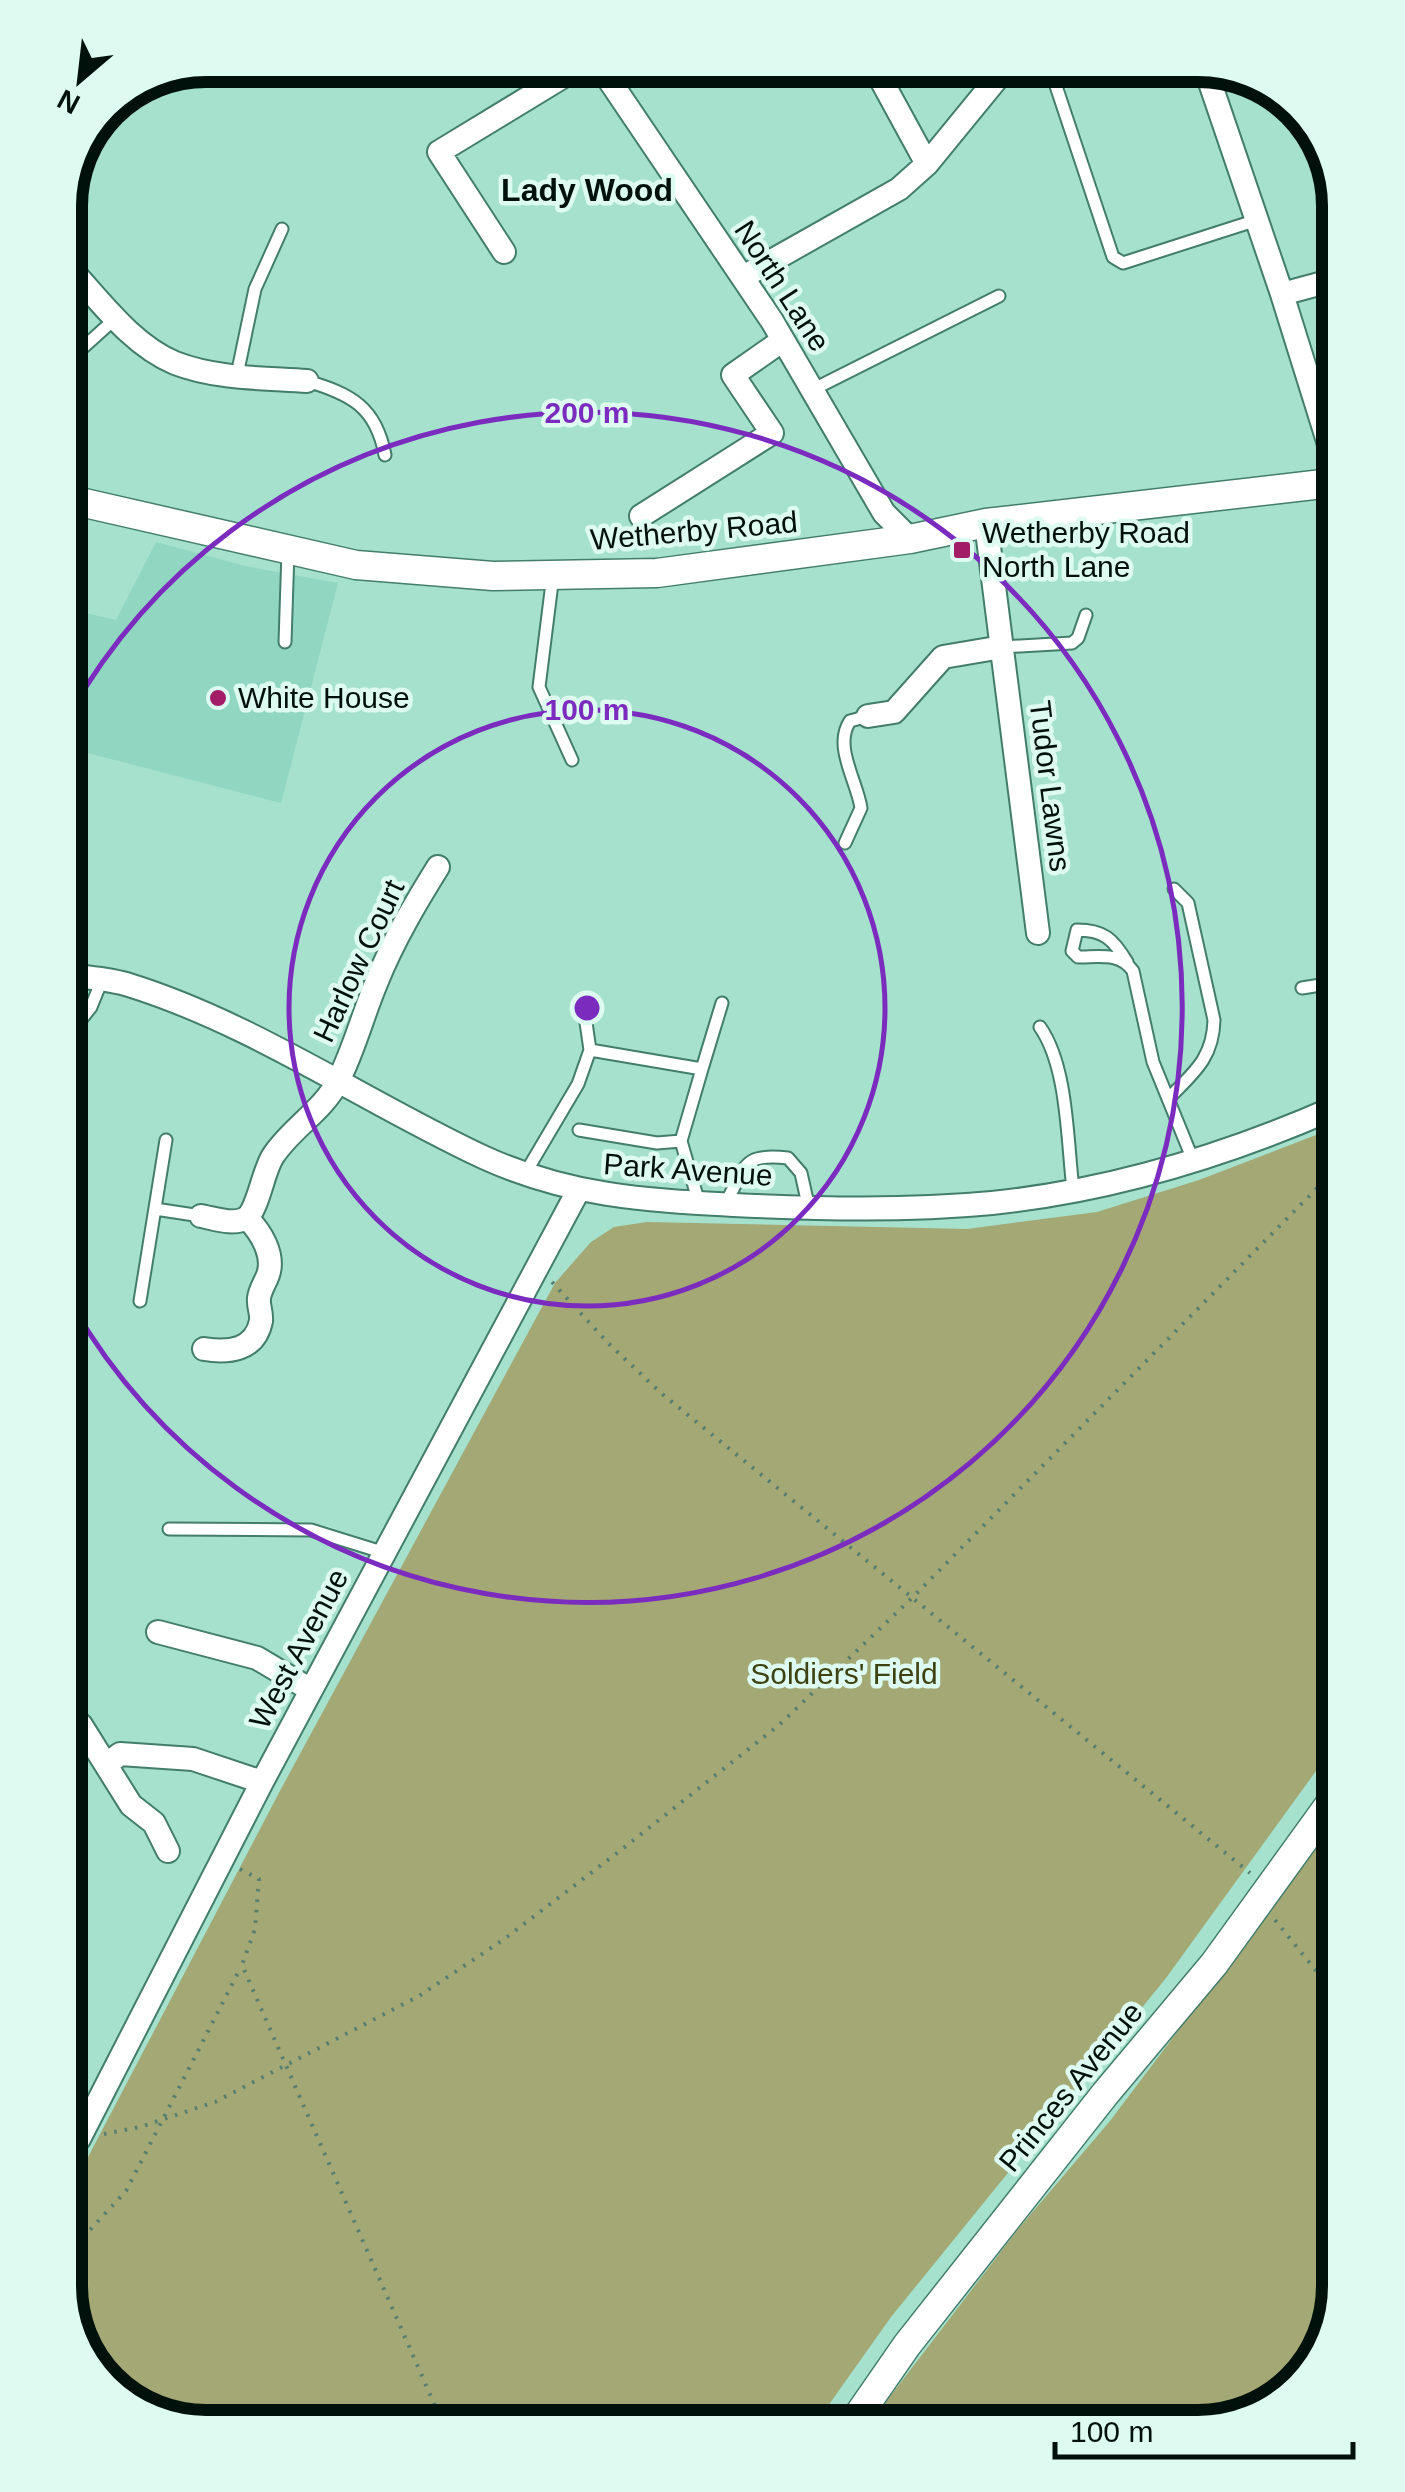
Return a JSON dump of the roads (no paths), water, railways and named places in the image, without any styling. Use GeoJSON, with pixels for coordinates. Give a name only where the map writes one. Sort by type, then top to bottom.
{"type":"FeatureCollection","features":[{"type":"Feature","properties":{"kind":"street"},"geometry":{"type":"LineString","coordinates":[[504,252],[440,152],[554,82]]}},
{"type":"Feature","properties":{"kind":"street","name":"North Lane"},"geometry":{"type":"LineString","coordinates":[[611,82],[783,340],[884,513],[910,539]]}},
{"type":"Feature","properties":{"kind":"street"},"geometry":{"type":"LineString","coordinates":[[882,83],[927,164]]}},
{"type":"Feature","properties":{"kind":"street"},"geometry":{"type":"LineString","coordinates":[[743,277],[899,188],[927,164],[993,83]]}},
{"type":"Feature","properties":{"kind":"street"},"geometry":{"type":"LineString","coordinates":[[1210,83],[1322,425]]}},
{"type":"Feature","properties":{"kind":"street"},"geometry":{"type":"LineString","coordinates":[[83,282],[138,340],[174,363],[237,375],[307,381]]}},
{"type":"Feature","properties":{"kind":"street"},"geometry":{"type":"LineString","coordinates":[[1282,294],[1322,283]]}},
{"type":"Feature","properties":{"kind":"street"},"geometry":{"type":"LineString","coordinates":[[642,516],[772,433],[733,375],[783,340]]}},
{"type":"Feature","properties":{"kind":"street","name":"Wetherby Road"},"geometry":{"type":"LineString","coordinates":[[83,502],[356,565],[493,576],[657,573],[910,539],[986,523],[1322,484]]}},
{"type":"Feature","properties":{"kind":"street","name":"Tudor Lawns"},"geometry":{"type":"LineString","coordinates":[[986,523],[1038,933]]}},
{"type":"Feature","properties":{"kind":"street"},"geometry":{"type":"LineString","coordinates":[[868,716],[894,712],[943,657],[1002,647]]}},
{"type":"Feature","properties":{"kind":"street","name":"Harlow Court"},"geometry":{"type":"LineString","coordinates":[[247,1218],[272,1157],[326,1100],[338,1081],[402,924],[438,867]]}},
{"type":"Feature","properties":{"kind":"street","name":"Park Avenue"},"geometry":{"type":"LineString","coordinates":[[83,976],[127,984],[234,1027],[486,1158],[578,1191],[628,1199],[808,1209],[992,1203],[1112,1182],[1246,1144],[1322,1113]]}},
{"type":"Feature","properties":{"kind":"street","name":"West Avenue"},"geometry":{"type":"LineString","coordinates":[[82,2133],[262,1782],[578,1191]]}},
{"type":"Feature","properties":{"kind":"street"},"geometry":{"type":"LineString","coordinates":[[201,1216],[237,1222],[247,1218],[262,1236],[270,1261],[259,1294],[260,1324],[256,1335],[237,1350],[204,1349]]}},
{"type":"Feature","properties":{"kind":"street"},"geometry":{"type":"LineString","coordinates":[[158,1632],[257,1658],[311,1690]]}},
{"type":"Feature","properties":{"kind":"street"},"geometry":{"type":"LineString","coordinates":[[82,1731],[131,1805],[154,1823],[168,1851]]}},
{"type":"Feature","properties":{"kind":"street"},"geometry":{"type":"LineString","coordinates":[[107,1764],[120,1754],[192,1759],[262,1782]]}},
{"type":"Feature","properties":{"kind":"street","name":"Princes Avenue"},"geometry":{"type":"LineString","coordinates":[[862,2410],[907,2344],[1105,2094],[1214,1964],[1322,1815]]}},
{"type":"Feature","properties":{"kind":"lane"},"geometry":{"type":"LineString","coordinates":[[1055,83],[1113,257],[1123,263],[1257,220]]}},
{"type":"Feature","properties":{"kind":"lane"},"geometry":{"type":"LineString","coordinates":[[237,375],[255,289],[282,228]]}},
{"type":"Feature","properties":{"kind":"lane"},"geometry":{"type":"LineString","coordinates":[[812,390],[999,296]]}},
{"type":"Feature","properties":{"kind":"lane"},"geometry":{"type":"LineString","coordinates":[[83,349],[117,318]]}},
{"type":"Feature","properties":{"kind":"lane"},"geometry":{"type":"LineString","coordinates":[[307,381],[338,390],[357,402],[377,427],[385,455]]}},
{"type":"Feature","properties":{"kind":"lane"},"geometry":{"type":"LineString","coordinates":[[285,642],[288,550]]}},
{"type":"Feature","properties":{"kind":"lane"},"geometry":{"type":"LineString","coordinates":[[553,575],[540,687],[572,760]]}},
{"type":"Feature","properties":{"kind":"lane"},"geometry":{"type":"LineString","coordinates":[[1002,647],[1072,643],[1078,638],[1086,615]]}},
{"type":"Feature","properties":{"kind":"lane"},"geometry":{"type":"LineString","coordinates":[[845,843],[862,808],[846,753],[845,728],[850,721],[868,716]]}},
{"type":"Feature","properties":{"kind":"lane"},"geometry":{"type":"LineString","coordinates":[[1168,1099],[1208,1054],[1214,1034],[1188,903],[1174,889]]}},
{"type":"Feature","properties":{"kind":"lane"},"geometry":{"type":"LineString","coordinates":[[1127,962],[1116,957],[1078,957],[1072,950],[1077,930],[1095,930],[1113,939],[1127,962],[1133,972],[1153,1062],[1192,1160]]}},
{"type":"Feature","properties":{"kind":"lane"},"geometry":{"type":"LineString","coordinates":[[83,1018],[102,980]]}},
{"type":"Feature","properties":{"kind":"lane"},"geometry":{"type":"LineString","coordinates":[[1302,988],[1322,985]]}},
{"type":"Feature","properties":{"kind":"lane"},"geometry":{"type":"LineString","coordinates":[[526,1172],[578,1084],[590,1050],[583,1002]]}},
{"type":"Feature","properties":{"kind":"lane"},"geometry":{"type":"LineString","coordinates":[[699,1203],[681,1142],[722,1003]]}},
{"type":"Feature","properties":{"kind":"lane"},"geometry":{"type":"LineString","coordinates":[[1040,1027],[1050,1041],[1057,1065],[1073,1189]]}},
{"type":"Feature","properties":{"kind":"lane"},"geometry":{"type":"LineString","coordinates":[[590,1050],[702,1068]]}},
{"type":"Feature","properties":{"kind":"lane"},"geometry":{"type":"LineString","coordinates":[[579,1130],[656,1143],[681,1142]]}},
{"type":"Feature","properties":{"kind":"lane"},"geometry":{"type":"LineString","coordinates":[[140,1300],[166,1140]]}},
{"type":"Feature","properties":{"kind":"lane"},"geometry":{"type":"LineString","coordinates":[[725,1204],[749,1162],[759,1155],[788,1158],[802,1174],[808,1209]]}},
{"type":"Feature","properties":{"kind":"lane"},"geometry":{"type":"LineString","coordinates":[[155,1209],[201,1216]]}},
{"type":"Feature","properties":{"kind":"lane"},"geometry":{"type":"LineString","coordinates":[[169,1528],[311,1530],[384,1552]]}},
{"type":"Feature","properties":{"kind":"place","name":"Wetherby Road North Lane"},"geometry":{"type":"Point","coordinates":[962,550]}},
{"type":"Feature","properties":{"kind":"place","name":"White House"},"geometry":{"type":"Point","coordinates":[218,698]}},
{"type":"Feature","properties":{"kind":"district","name":"Lady Wood"},"geometry":{"type":"Point","coordinates":[587,190]}},
{"type":"Feature","properties":{"kind":"park label","name":"Soldiers' Field"},"geometry":{"type":"Point","coordinates":[844,1674]}}]}
